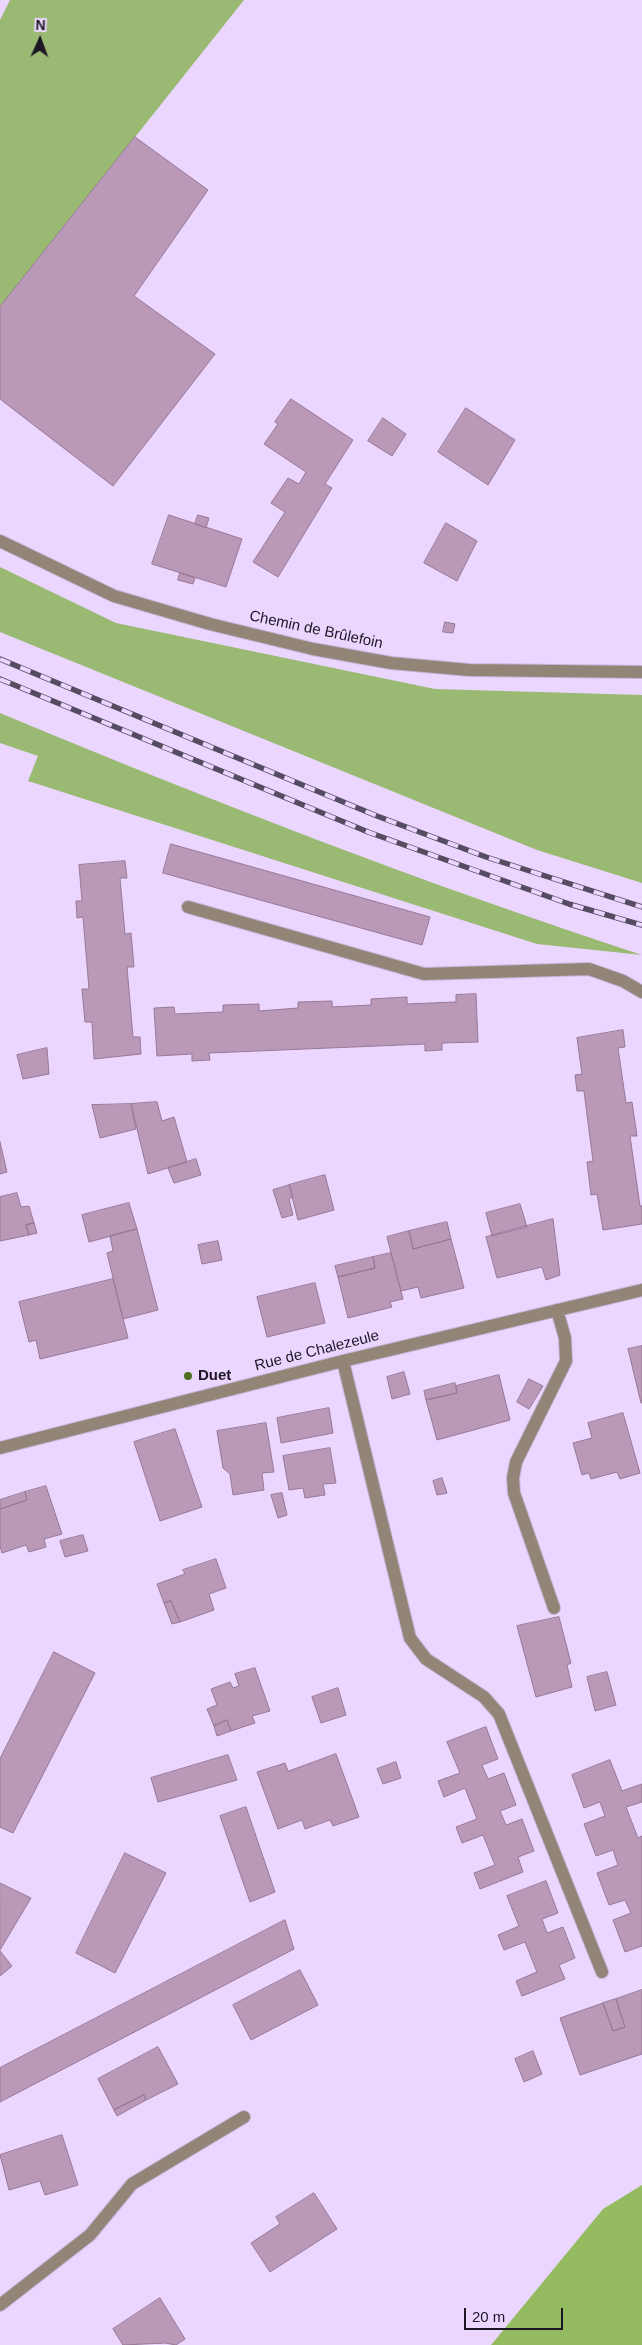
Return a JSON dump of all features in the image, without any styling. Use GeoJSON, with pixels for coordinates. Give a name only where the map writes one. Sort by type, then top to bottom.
{"type":"FeatureCollection","features":[{"type":"Feature","properties":{"kind":"street","name":"Chemin de Brûlefoin"},"geometry":{"type":"LineString","coordinates":[[0,541],[114,596],[210,624],[313,649],[391,663],[469,670],[642,672]]}},
{"type":"Feature","properties":{"kind":"street"},"geometry":{"type":"LineString","coordinates":[[188,907],[424,974],[589,969],[623,981],[642,992]]}},
{"type":"Feature","properties":{"kind":"street","name":"Rue de Chalezeule"},"geometry":{"type":"LineString","coordinates":[[0,1448],[343,1361],[642,1290]]}},
{"type":"Feature","properties":{"kind":"street"},"geometry":{"type":"LineString","coordinates":[[554,1608],[514,1493],[513,1478],[516,1462],[566,1361],[565,1338],[557,1310]]}},
{"type":"Feature","properties":{"kind":"street"},"geometry":{"type":"LineString","coordinates":[[343,1361],[410,1638],[426,1659],[484,1696],[499,1714],[602,1972]]}},
{"type":"Feature","properties":{"kind":"street"},"geometry":{"type":"LineString","coordinates":[[0,2304],[90,2235],[132,2184],[244,2117]]}},
{"type":"Feature","properties":{"kind":"green space"},"geometry":{"type":"Polygon","coordinates":[[[10,0],[244,0],[0,307],[0,20],[10,0]]]}},
{"type":"Feature","properties":{"kind":"green space"},"geometry":{"type":"Polygon","coordinates":[[[0,567],[116,623],[435,689],[642,695],[642,883],[537,850],[0,632],[0,567]]]}},
{"type":"Feature","properties":{"kind":"green space"},"geometry":{"type":"Polygon","coordinates":[[[0,713],[239,810],[480,900],[642,955],[537,944],[28,781],[38,756],[0,743],[0,713]]]}},
{"type":"Feature","properties":{"kind":"green space"},"geometry":{"type":"Polygon","coordinates":[[[642,2185],[642,2345],[491,2345],[603,2209],[642,2185]]]}},
{"type":"Feature","properties":{"kind":"building"},"geometry":{"type":"Polygon","coordinates":[[[135,137],[208,190],[134,296],[215,354],[113,486],[0,399],[0,307],[135,137]]]}},
{"type":"Feature","properties":{"kind":"building"},"geometry":{"type":"Polygon","coordinates":[[[291,399],[353,440],[325,484],[332,488],[278,577],[253,562],[285,512],[271,503],[288,478],[299,484],[306,472],[264,444],[278,424],[275,422],[291,399]]]}},
{"type":"Feature","properties":{"kind":"building"},"geometry":{"type":"Polygon","coordinates":[[[466,408],[515,440],[488,485],[438,452],[466,408]]]}},
{"type":"Feature","properties":{"kind":"building"},"geometry":{"type":"Polygon","coordinates":[[[383,418],[406,434],[392,456],[368,441],[383,418]]]}},
{"type":"Feature","properties":{"kind":"building"},"geometry":{"type":"Polygon","coordinates":[[[169,515],[242,539],[226,587],[152,564],[169,515]]]}},
{"type":"Feature","properties":{"kind":"building"},"geometry":{"type":"Polygon","coordinates":[[[198,515],[209,518],[206,528],[195,524],[198,515]]]}},
{"type":"Feature","properties":{"kind":"building"},"geometry":{"type":"Polygon","coordinates":[[[446,523],[477,541],[457,581],[424,563],[446,523]]]}},
{"type":"Feature","properties":{"kind":"building"},"geometry":{"type":"Polygon","coordinates":[[[180,573],[195,578],[193,584],[178,580],[180,573]]]}},
{"type":"Feature","properties":{"kind":"building"},"geometry":{"type":"Polygon","coordinates":[[[445,622],[455,624],[453,633],[443,632],[445,622]]]}},
{"type":"Feature","properties":{"kind":"building"},"geometry":{"type":"Polygon","coordinates":[[[171,844],[430,917],[422,945],[163,873],[171,844]]]}},
{"type":"Feature","properties":{"kind":"building"},"geometry":{"type":"Polygon","coordinates":[[[125,861],[127,878],[120,878],[125,934],[131,933],[134,967],[127,967],[133,1037],[140,1037],[141,1054],[94,1059],[92,1022],[85,1022],[82,989],[89,989],[83,917],[77,918],[76,901],[82,901],[79,865],[125,861]]]}},
{"type":"Feature","properties":{"kind":"building"},"geometry":{"type":"Polygon","coordinates":[[[476,994],[478,1042],[442,1043],[442,1050],[425,1051],[425,1044],[209,1053],[210,1060],[192,1061],[192,1054],[157,1056],[154,1008],[174,1007],[175,1014],[223,1012],[223,1005],[259,1004],[259,1011],[298,1008],[298,1002],[332,1001],[332,1007],[371,1005],[371,999],[407,997],[407,1004],[456,1002],[456,995],[476,994]]]}},
{"type":"Feature","properties":{"kind":"building"},"geometry":{"type":"Polygon","coordinates":[[[623,1030],[625,1047],[618,1048],[626,1103],[632,1102],[637,1136],[630,1136],[640,1206],[642,1206],[642,1224],[603,1230],[597,1194],[591,1195],[587,1162],[593,1161],[584,1091],[577,1091],[575,1075],[582,1074],[577,1038],[623,1030]]]}},
{"type":"Feature","properties":{"kind":"building"},"geometry":{"type":"Polygon","coordinates":[[[47,1048],[49,1074],[23,1079],[17,1055],[47,1048]]]}},
{"type":"Feature","properties":{"kind":"building"},"geometry":{"type":"Polygon","coordinates":[[[157,1102],[162,1121],[174,1117],[187,1162],[148,1174],[131,1104],[157,1102]]]}},
{"type":"Feature","properties":{"kind":"building"},"geometry":{"type":"Polygon","coordinates":[[[131,1104],[136,1129],[100,1138],[92,1105],[131,1104]]]}},
{"type":"Feature","properties":{"kind":"building"},"geometry":{"type":"Polygon","coordinates":[[[0,1142],[7,1172],[0,1174],[0,1142]]]}},
{"type":"Feature","properties":{"kind":"building"},"geometry":{"type":"Polygon","coordinates":[[[196,1159],[201,1175],[174,1183],[168,1168],[196,1159]]]}},
{"type":"Feature","properties":{"kind":"building"},"geometry":{"type":"Polygon","coordinates":[[[325,1175],[334,1210],[298,1220],[289,1185],[325,1175]]]}},
{"type":"Feature","properties":{"kind":"building"},"geometry":{"type":"Polygon","coordinates":[[[290,1185],[293,1197],[289,1199],[293,1215],[282,1218],[273,1190],[290,1185]]]}},
{"type":"Feature","properties":{"kind":"building"},"geometry":{"type":"Polygon","coordinates":[[[17,1193],[21,1207],[29,1206],[34,1223],[26,1225],[29,1235],[0,1241],[0,1197],[17,1193]]]}},
{"type":"Feature","properties":{"kind":"building"},"geometry":{"type":"Polygon","coordinates":[[[129,1203],[137,1229],[89,1242],[82,1215],[129,1203]]]}},
{"type":"Feature","properties":{"kind":"building"},"geometry":{"type":"Polygon","coordinates":[[[520,1204],[527,1227],[492,1236],[486,1213],[520,1204]]]}},
{"type":"Feature","properties":{"kind":"building"},"geometry":{"type":"Polygon","coordinates":[[[553,1219],[560,1275],[546,1280],[542,1267],[497,1278],[486,1237],[553,1219]]]}},
{"type":"Feature","properties":{"kind":"building"},"geometry":{"type":"Polygon","coordinates":[[[447,1222],[451,1239],[413,1249],[409,1231],[447,1222]]]}},
{"type":"Feature","properties":{"kind":"building"},"geometry":{"type":"Polygon","coordinates":[[[34,1223],[37,1233],[29,1235],[26,1225],[34,1223]]]}},
{"type":"Feature","properties":{"kind":"building"},"geometry":{"type":"Polygon","coordinates":[[[137,1229],[158,1310],[123,1319],[107,1253],[113,1251],[110,1236],[137,1229]]]}},
{"type":"Feature","properties":{"kind":"building"},"geometry":{"type":"Polygon","coordinates":[[[409,1231],[413,1249],[451,1239],[464,1288],[421,1298],[418,1287],[401,1291],[387,1237],[409,1231]]]}},
{"type":"Feature","properties":{"kind":"building"},"geometry":{"type":"Polygon","coordinates":[[[218,1241],[222,1260],[202,1264],[198,1245],[218,1241]]]}},
{"type":"Feature","properties":{"kind":"building"},"geometry":{"type":"Polygon","coordinates":[[[391,1253],[403,1299],[390,1302],[392,1307],[348,1318],[338,1277],[375,1268],[373,1257],[391,1253]]]}},
{"type":"Feature","properties":{"kind":"building"},"geometry":{"type":"Polygon","coordinates":[[[373,1257],[375,1268],[338,1277],[335,1266],[373,1257]]]}},
{"type":"Feature","properties":{"kind":"building"},"geometry":{"type":"Polygon","coordinates":[[[113,1279],[128,1338],[40,1359],[36,1340],[29,1342],[19,1302],[113,1279]]]}},
{"type":"Feature","properties":{"kind":"building"},"geometry":{"type":"Polygon","coordinates":[[[315,1283],[325,1323],[267,1337],[257,1297],[315,1283]]]}},
{"type":"Feature","properties":{"kind":"building"},"geometry":{"type":"Polygon","coordinates":[[[642,1346],[642,1403],[641,1403],[628,1349],[642,1346]]]}},
{"type":"Feature","properties":{"kind":"building"},"geometry":{"type":"Polygon","coordinates":[[[404,1372],[410,1394],[392,1399],[387,1377],[404,1372]]]}},
{"type":"Feature","properties":{"kind":"building"},"geometry":{"type":"Polygon","coordinates":[[[499,1375],[510,1420],[437,1440],[426,1400],[457,1393],[456,1386],[499,1375]]]}},
{"type":"Feature","properties":{"kind":"building"},"geometry":{"type":"Polygon","coordinates":[[[529,1379],[543,1386],[529,1409],[517,1402],[529,1379]]]}},
{"type":"Feature","properties":{"kind":"building"},"geometry":{"type":"Polygon","coordinates":[[[455,1383],[457,1393],[426,1400],[424,1391],[455,1383]]]}},
{"type":"Feature","properties":{"kind":"building"},"geometry":{"type":"Polygon","coordinates":[[[329,1408],[333,1433],[281,1443],[277,1418],[329,1408]]]}},
{"type":"Feature","properties":{"kind":"building"},"geometry":{"type":"Polygon","coordinates":[[[623,1413],[640,1473],[620,1479],[617,1472],[591,1479],[589,1473],[582,1475],[573,1443],[592,1438],[588,1423],[623,1413]]]}},
{"type":"Feature","properties":{"kind":"building"},"geometry":{"type":"Polygon","coordinates":[[[266,1423],[274,1472],[262,1473],[264,1490],[233,1495],[230,1474],[223,1468],[217,1431],[266,1423]]]}},
{"type":"Feature","properties":{"kind":"building"},"geometry":{"type":"Polygon","coordinates":[[[175,1429],[202,1507],[160,1521],[134,1442],[175,1429]]]}},
{"type":"Feature","properties":{"kind":"building"},"geometry":{"type":"Polygon","coordinates":[[[330,1448],[336,1483],[323,1484],[325,1495],[305,1498],[303,1488],[289,1490],[283,1456],[330,1448]]]}},
{"type":"Feature","properties":{"kind":"building"},"geometry":{"type":"Polygon","coordinates":[[[442,1478],[447,1493],[437,1495],[433,1481],[442,1478]]]}},
{"type":"Feature","properties":{"kind":"building"},"geometry":{"type":"Polygon","coordinates":[[[46,1486],[62,1534],[44,1539],[46,1547],[29,1552],[26,1545],[2,1553],[0,1546],[0,1509],[27,1500],[25,1492],[46,1486]]]}},
{"type":"Feature","properties":{"kind":"building"},"geometry":{"type":"Polygon","coordinates":[[[25,1492],[27,1500],[0,1509],[0,1500],[25,1492]]]}},
{"type":"Feature","properties":{"kind":"building"},"geometry":{"type":"Polygon","coordinates":[[[282,1493],[287,1515],[278,1518],[271,1495],[282,1493]]]}},
{"type":"Feature","properties":{"kind":"building"},"geometry":{"type":"Polygon","coordinates":[[[83,1535],[88,1551],[65,1557],[60,1541],[83,1535]]]}},
{"type":"Feature","properties":{"kind":"building"},"geometry":{"type":"Polygon","coordinates":[[[216,1559],[226,1588],[209,1594],[214,1610],[180,1622],[171,1601],[164,1603],[157,1584],[185,1574],[183,1570],[216,1559]]]}},
{"type":"Feature","properties":{"kind":"building"},"geometry":{"type":"Polygon","coordinates":[[[171,1601],[180,1622],[172,1624],[164,1603],[171,1601]]]}},
{"type":"Feature","properties":{"kind":"building"},"geometry":{"type":"Polygon","coordinates":[[[559,1617],[571,1663],[567,1665],[572,1687],[536,1697],[517,1626],[559,1617]]]}},
{"type":"Feature","properties":{"kind":"building"},"geometry":{"type":"Polygon","coordinates":[[[54,1652],[95,1673],[13,1833],[0,1827],[0,1759],[54,1652]]]}},
{"type":"Feature","properties":{"kind":"building"},"geometry":{"type":"Polygon","coordinates":[[[255,1668],[270,1711],[252,1716],[255,1723],[231,1731],[227,1720],[214,1726],[207,1709],[217,1705],[211,1689],[230,1682],[233,1688],[239,1686],[235,1674],[255,1668]]]}},
{"type":"Feature","properties":{"kind":"building"},"geometry":{"type":"Polygon","coordinates":[[[607,1672],[616,1705],[595,1711],[587,1677],[607,1672]]]}},
{"type":"Feature","properties":{"kind":"building"},"geometry":{"type":"Polygon","coordinates":[[[338,1688],[346,1715],[321,1723],[312,1697],[338,1688]]]}},
{"type":"Feature","properties":{"kind":"building"},"geometry":{"type":"Polygon","coordinates":[[[227,1720],[231,1731],[217,1736],[214,1726],[227,1720]]]}},
{"type":"Feature","properties":{"kind":"building"},"geometry":{"type":"Polygon","coordinates":[[[486,1727],[498,1759],[482,1765],[488,1779],[504,1773],[516,1805],[500,1811],[506,1825],[522,1819],[534,1851],[518,1857],[523,1872],[480,1889],[474,1873],[495,1865],[483,1835],[462,1843],[456,1827],[477,1819],[465,1788],[444,1797],[438,1781],[460,1773],[447,1742],[486,1727]]]}},
{"type":"Feature","properties":{"kind":"building"},"geometry":{"type":"Polygon","coordinates":[[[336,1754],[359,1817],[333,1826],[330,1820],[305,1829],[302,1820],[278,1829],[257,1772],[285,1763],[288,1771],[336,1754]]]}},
{"type":"Feature","properties":{"kind":"building"},"geometry":{"type":"Polygon","coordinates":[[[228,1755],[237,1780],[158,1802],[151,1778],[228,1755]]]}},
{"type":"Feature","properties":{"kind":"building"},"geometry":{"type":"Polygon","coordinates":[[[610,1760],[622,1791],[642,1784],[642,1802],[626,1807],[638,1838],[642,1836],[642,1946],[625,1952],[613,1920],[631,1913],[625,1900],[609,1905],[597,1873],[618,1865],[613,1850],[596,1856],[584,1824],[605,1816],[600,1802],[584,1808],[572,1775],[610,1760]]]}},
{"type":"Feature","properties":{"kind":"building"},"geometry":{"type":"Polygon","coordinates":[[[396,1762],[401,1778],[383,1784],[377,1769],[396,1762]]]}},
{"type":"Feature","properties":{"kind":"building"},"geometry":{"type":"Polygon","coordinates":[[[246,1807],[275,1892],[250,1902],[220,1816],[246,1807]]]}},
{"type":"Feature","properties":{"kind":"building"},"geometry":{"type":"Polygon","coordinates":[[[125,1853],[166,1873],[115,1973],[76,1953],[125,1853]]]}},
{"type":"Feature","properties":{"kind":"building"},"geometry":{"type":"Polygon","coordinates":[[[546,1881],[558,1913],[542,1919],[547,1933],[563,1927],[575,1958],[559,1965],[565,1979],[522,1996],[516,1981],[537,1972],[525,1942],[504,1950],[498,1935],[519,1926],[507,1896],[546,1881]]]}},
{"type":"Feature","properties":{"kind":"building"},"geometry":{"type":"Polygon","coordinates":[[[0,1883],[31,1898],[0,1950],[0,1883]]]}},
{"type":"Feature","properties":{"kind":"building"},"geometry":{"type":"Polygon","coordinates":[[[285,1920],[294,1949],[0,2102],[0,2068],[285,1920]]]}},
{"type":"Feature","properties":{"kind":"building"},"geometry":{"type":"Polygon","coordinates":[[[0,1951],[12,1966],[0,1976],[0,1951]]]}},
{"type":"Feature","properties":{"kind":"building"},"geometry":{"type":"Polygon","coordinates":[[[300,1970],[318,2005],[251,2040],[233,2005],[300,1970]]]}},
{"type":"Feature","properties":{"kind":"building"},"geometry":{"type":"Polygon","coordinates":[[[642,1990],[642,2054],[580,2075],[560,2018],[603,2003],[613,2031],[625,2027],[616,1999],[642,1990]]]}},
{"type":"Feature","properties":{"kind":"building"},"geometry":{"type":"Polygon","coordinates":[[[616,1999],[625,2027],[613,2031],[603,2003],[616,1999]]]}},
{"type":"Feature","properties":{"kind":"building"},"geometry":{"type":"Polygon","coordinates":[[[158,2047],[178,2084],[146,2100],[144,2095],[114,2110],[98,2079],[158,2047]]]}},
{"type":"Feature","properties":{"kind":"building"},"geometry":{"type":"Polygon","coordinates":[[[533,2051],[542,2074],[524,2082],[515,2059],[533,2051]]]}},
{"type":"Feature","properties":{"kind":"building"},"geometry":{"type":"Polygon","coordinates":[[[144,2095],[146,2100],[117,2116],[114,2110],[144,2095]]]}},
{"type":"Feature","properties":{"kind":"building"},"geometry":{"type":"Polygon","coordinates":[[[62,2135],[78,2185],[45,2195],[40,2181],[9,2190],[0,2155],[62,2135]]]}},
{"type":"Feature","properties":{"kind":"building"},"geometry":{"type":"Polygon","coordinates":[[[314,2193],[337,2229],[270,2272],[251,2243],[280,2224],[276,2217],[314,2193]]]}},
{"type":"Feature","properties":{"kind":"building"},"geometry":{"type":"Polygon","coordinates":[[[160,2298],[185,2339],[176,2345],[165,2343],[123,2345],[113,2329],[160,2298]]]}},
{"type":"Feature","properties":{"kind":"railway"},"geometry":{"type":"LineString","coordinates":[[0,659],[377,816],[486,857],[642,907]]}},
{"type":"Feature","properties":{"kind":"railway"},"geometry":{"type":"LineString","coordinates":[[0,679],[368,832],[569,904],[642,925]]}},
{"type":"Feature","properties":{"kind":"place","name":"Duet"},"geometry":{"type":"Point","coordinates":[188,1376]}}]}
